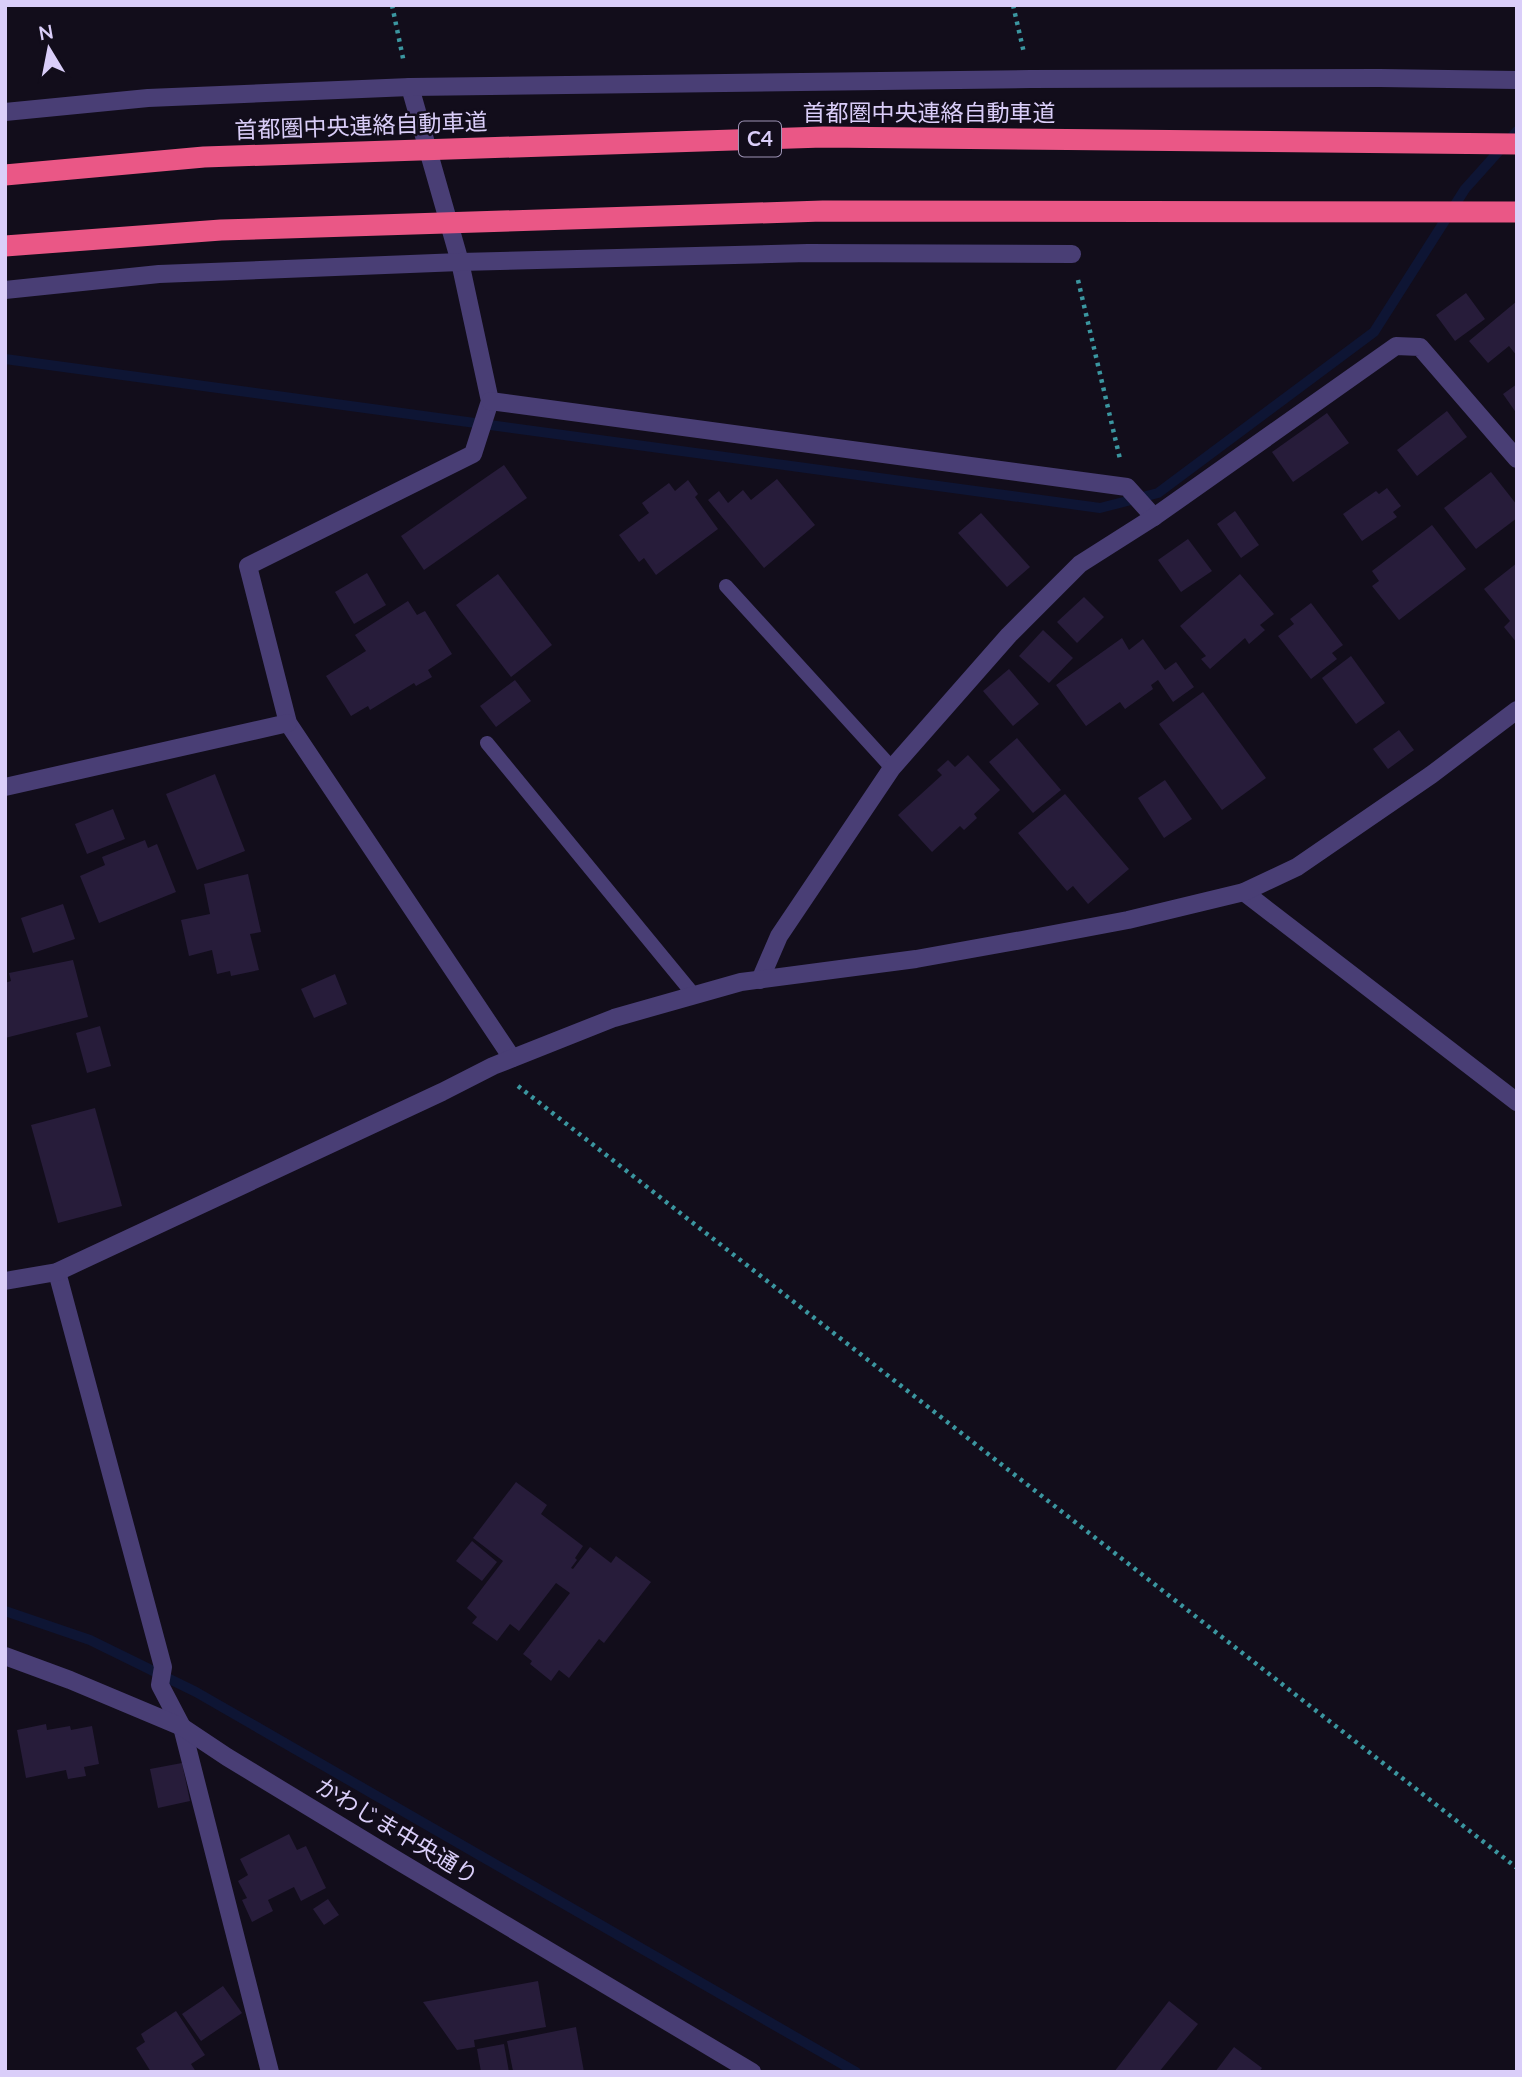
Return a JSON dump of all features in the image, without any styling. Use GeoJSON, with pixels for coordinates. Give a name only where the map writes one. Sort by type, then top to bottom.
{"type":"FeatureCollection","features":[{"type":"Feature","properties":{"kind":"highway","name":"首都圏中央連絡自動車道"},"geometry":{"type":"LineString","coordinates":[[5,175],[204,157],[822,137],[1517,144]]}},
{"type":"Feature","properties":{"kind":"highway"},"geometry":{"type":"LineString","coordinates":[[5,246],[221,230],[822,211],[1517,212]]}},
{"type":"Feature","properties":{"kind":"street"},"geometry":{"type":"LineString","coordinates":[[5,112],[148,98],[410,87],[1043,79],[1517,80]]}},
{"type":"Feature","properties":{"kind":"street"},"geometry":{"type":"LineString","coordinates":[[410,87],[460,262],[490,401],[473,454],[248,566],[288,723],[512,1058]]}},
{"type":"Feature","properties":{"kind":"street"},"geometry":{"type":"LineString","coordinates":[[5,290],[159,274],[460,262],[808,253],[1072,254]]}},
{"type":"Feature","properties":{"kind":"street"},"geometry":{"type":"LineString","coordinates":[[760,980],[779,936],[892,768],[1009,635],[1080,564],[1154,517],[1396,346],[1420,347],[1517,459]]}},
{"type":"Feature","properties":{"kind":"street"},"geometry":{"type":"LineString","coordinates":[[490,401],[1127,487],[1154,517]]}},
{"type":"Feature","properties":{"kind":"street"},"geometry":{"type":"LineString","coordinates":[[5,1281],[57,1272],[493,1066],[614,1018],[741,982],[916,959],[1009,943],[1128,920],[1244,892],[1297,867],[1431,775],[1517,710]]}},
{"type":"Feature","properties":{"kind":"street"},"geometry":{"type":"LineString","coordinates":[[5,787],[288,723]]}},
{"type":"Feature","properties":{"kind":"street"},"geometry":{"type":"LineString","coordinates":[[1244,892],[1517,1102]]}},
{"type":"Feature","properties":{"kind":"street"},"geometry":{"type":"LineString","coordinates":[[57,1272],[161,1676],[182,1727],[270,2072]]}},
{"type":"Feature","properties":{"kind":"street","name":"かわじま中央通り"},"geometry":{"type":"LineString","coordinates":[[5,1656],[70,1679],[182,1727],[362,1839],[752,2072]]}},
{"type":"Feature","properties":{"kind":"lane"},"geometry":{"type":"LineString","coordinates":[[726,586],[892,768]]}},
{"type":"Feature","properties":{"kind":"lane"},"geometry":{"type":"LineString","coordinates":[[487,743],[694,995]]}},
{"type":"Feature","properties":{"kind":"path"},"geometry":{"type":"LineString","coordinates":[[392,5],[410,87]]}},
{"type":"Feature","properties":{"kind":"path"},"geometry":{"type":"LineString","coordinates":[[493,1066],[1517,1868]]}},
{"type":"Feature","properties":{"kind":"building"},"geometry":{"type":"Polygon","coordinates":[[[1466,293],[1485,319],[1455,341],[1436,315],[1466,293]]]}},
{"type":"Feature","properties":{"kind":"building"},"geometry":{"type":"Polygon","coordinates":[[[1517,301],[1517,356],[1509,346],[1488,363],[1469,341],[1517,301]]]}},
{"type":"Feature","properties":{"kind":"building"},"geometry":{"type":"Polygon","coordinates":[[[1517,384],[1517,414],[1503,394],[1517,384]]]}},
{"type":"Feature","properties":{"kind":"building"},"geometry":{"type":"Polygon","coordinates":[[[1447,411],[1467,437],[1417,476],[1397,450],[1447,411]]]}},
{"type":"Feature","properties":{"kind":"building"},"geometry":{"type":"Polygon","coordinates":[[[1327,413],[1349,443],[1293,482],[1272,452],[1327,413]]]}},
{"type":"Feature","properties":{"kind":"building"},"geometry":{"type":"Polygon","coordinates":[[[504,465],[527,498],[424,570],[401,536],[504,465]]]}},
{"type":"Feature","properties":{"kind":"building"},"geometry":{"type":"Polygon","coordinates":[[[1491,472],[1517,505],[1517,518],[1476,549],[1444,508],[1491,472]]]}},
{"type":"Feature","properties":{"kind":"building"},"geometry":{"type":"Polygon","coordinates":[[[777,479],[815,525],[764,568],[708,500],[719,491],[728,503],[743,490],[751,500],[777,479]]]}},
{"type":"Feature","properties":{"kind":"building"},"geometry":{"type":"Polygon","coordinates":[[[688,480],[698,494],[695,497],[718,529],[656,575],[644,558],[639,562],[619,535],[649,513],[642,503],[669,483],[675,491],[688,480]]]}},
{"type":"Feature","properties":{"kind":"building"},"geometry":{"type":"Polygon","coordinates":[[[1387,488],[1401,506],[1393,512],[1397,517],[1362,541],[1343,514],[1376,491],[1379,494],[1387,488]]]}},
{"type":"Feature","properties":{"kind":"building"},"geometry":{"type":"Polygon","coordinates":[[[1235,511],[1259,545],[1241,558],[1217,524],[1235,511]]]}},
{"type":"Feature","properties":{"kind":"building"},"geometry":{"type":"Polygon","coordinates":[[[981,513],[1030,567],[1007,587],[958,533],[981,513]]]}},
{"type":"Feature","properties":{"kind":"building"},"geometry":{"type":"Polygon","coordinates":[[[1432,525],[1466,569],[1399,620],[1372,586],[1379,581],[1372,571],[1432,525]]]}},
{"type":"Feature","properties":{"kind":"building"},"geometry":{"type":"Polygon","coordinates":[[[1188,539],[1212,571],[1181,592],[1158,560],[1188,539]]]}},
{"type":"Feature","properties":{"kind":"building"},"geometry":{"type":"Polygon","coordinates":[[[1517,563],[1517,643],[1504,627],[1510,621],[1484,589],[1517,563]]]}},
{"type":"Feature","properties":{"kind":"building"},"geometry":{"type":"Polygon","coordinates":[[[367,573],[386,605],[354,624],[335,592],[367,573]]]}},
{"type":"Feature","properties":{"kind":"building"},"geometry":{"type":"Polygon","coordinates":[[[498,574],[552,645],[511,677],[456,605],[498,574]]]}},
{"type":"Feature","properties":{"kind":"building"},"geometry":{"type":"Polygon","coordinates":[[[1240,574],[1274,614],[1260,625],[1265,630],[1249,644],[1245,638],[1210,669],[1201,659],[1206,656],[1180,626],[1240,574]]]}},
{"type":"Feature","properties":{"kind":"building"},"geometry":{"type":"Polygon","coordinates":[[[1084,597],[1104,617],[1077,643],[1057,622],[1084,597]]]}},
{"type":"Feature","properties":{"kind":"building"},"geometry":{"type":"Polygon","coordinates":[[[408,601],[417,615],[425,611],[452,654],[428,670],[432,677],[416,686],[414,683],[370,710],[368,706],[351,716],[326,676],[366,651],[355,635],[408,601]]]}},
{"type":"Feature","properties":{"kind":"building"},"geometry":{"type":"Polygon","coordinates":[[[1311,603],[1343,645],[1332,653],[1337,659],[1311,679],[1278,636],[1294,624],[1290,619],[1311,603]]]}},
{"type":"Feature","properties":{"kind":"building"},"geometry":{"type":"Polygon","coordinates":[[[1043,630],[1073,658],[1049,683],[1019,656],[1043,630]]]}},
{"type":"Feature","properties":{"kind":"building"},"geometry":{"type":"Polygon","coordinates":[[[1122,638],[1129,650],[1143,639],[1165,670],[1176,662],[1194,687],[1173,702],[1158,680],[1151,685],[1153,689],[1125,709],[1120,702],[1086,726],[1056,685],[1122,638]]]}},
{"type":"Feature","properties":{"kind":"building"},"geometry":{"type":"Polygon","coordinates":[[[1351,656],[1385,703],[1356,724],[1322,678],[1351,656]]]}},
{"type":"Feature","properties":{"kind":"building"},"geometry":{"type":"Polygon","coordinates":[[[1009,669],[1039,704],[1013,726],[983,691],[1009,669]]]}},
{"type":"Feature","properties":{"kind":"building"},"geometry":{"type":"Polygon","coordinates":[[[515,680],[531,701],[496,727],[480,706],[515,680]]]}},
{"type":"Feature","properties":{"kind":"building"},"geometry":{"type":"Polygon","coordinates":[[[1203,692],[1266,778],[1222,810],[1159,724],[1203,692]]]}},
{"type":"Feature","properties":{"kind":"building"},"geometry":{"type":"Polygon","coordinates":[[[1399,730],[1414,750],[1388,769],[1373,749],[1399,730]]]}},
{"type":"Feature","properties":{"kind":"building"},"geometry":{"type":"Polygon","coordinates":[[[1017,738],[1061,790],[1033,813],[989,762],[1017,738]]]}},
{"type":"Feature","properties":{"kind":"building"},"geometry":{"type":"Polygon","coordinates":[[[968,755],[1000,790],[974,814],[977,818],[964,830],[960,826],[932,852],[898,815],[942,775],[937,770],[948,760],[955,767],[968,755]]]}},
{"type":"Feature","properties":{"kind":"building"},"geometry":{"type":"Polygon","coordinates":[[[215,774],[245,851],[197,870],[166,794],[215,774]]]}},
{"type":"Feature","properties":{"kind":"building"},"geometry":{"type":"Polygon","coordinates":[[[1165,780],[1192,819],[1164,838],[1138,798],[1165,780]]]}},
{"type":"Feature","properties":{"kind":"building"},"geometry":{"type":"Polygon","coordinates":[[[1065,794],[1129,869],[1088,904],[1073,886],[1067,891],[1018,833],[1065,794]]]}},
{"type":"Feature","properties":{"kind":"building"},"geometry":{"type":"Polygon","coordinates":[[[113,809],[125,839],[87,854],[75,824],[113,809]]]}},
{"type":"Feature","properties":{"kind":"building"},"geometry":{"type":"Polygon","coordinates":[[[145,840],[148,848],[157,844],[176,892],[99,923],[80,876],[105,865],[102,857],[145,840]]]}},
{"type":"Feature","properties":{"kind":"building"},"geometry":{"type":"Polygon","coordinates":[[[248,874],[261,932],[250,934],[259,970],[231,976],[230,971],[217,974],[212,950],[189,956],[181,920],[210,914],[204,884],[248,874]]]}},
{"type":"Feature","properties":{"kind":"building"},"geometry":{"type":"Polygon","coordinates":[[[63,904],[75,939],[33,953],[21,918],[63,904]]]}},
{"type":"Feature","properties":{"kind":"building"},"geometry":{"type":"Polygon","coordinates":[[[73,960],[88,1017],[5,1038],[5,983],[11,981],[9,973],[73,960]]]}},
{"type":"Feature","properties":{"kind":"building"},"geometry":{"type":"Polygon","coordinates":[[[335,974],[347,1004],[314,1018],[301,989],[335,974]]]}},
{"type":"Feature","properties":{"kind":"building"},"geometry":{"type":"Polygon","coordinates":[[[100,1026],[111,1066],[87,1073],[76,1033],[100,1026]]]}},
{"type":"Feature","properties":{"kind":"building"},"geometry":{"type":"Polygon","coordinates":[[[95,1108],[122,1206],[58,1223],[31,1125],[95,1108]]]}},
{"type":"Feature","properties":{"kind":"building"},"geometry":{"type":"Polygon","coordinates":[[[516,1482],[547,1505],[541,1514],[583,1546],[571,1568],[573,1569],[590,1547],[611,1563],[616,1556],[651,1582],[604,1643],[599,1639],[569,1678],[559,1670],[551,1681],[530,1664],[532,1661],[523,1654],[570,1593],[556,1583],[519,1631],[510,1624],[497,1641],[472,1623],[477,1617],[467,1608],[503,1561],[473,1538],[516,1482]]]}},
{"type":"Feature","properties":{"kind":"building"},"geometry":{"type":"Polygon","coordinates":[[[472,1541],[497,1562],[482,1581],[456,1561],[472,1541]]]}},
{"type":"Feature","properties":{"kind":"building"},"geometry":{"type":"Polygon","coordinates":[[[46,1724],[47,1730],[70,1726],[71,1730],[92,1726],[99,1764],[84,1767],[86,1776],[68,1779],[66,1770],[26,1778],[17,1730],[46,1724]]]}},
{"type":"Feature","properties":{"kind":"building"},"geometry":{"type":"Polygon","coordinates":[[[182,1763],[190,1801],[158,1808],[150,1769],[182,1763]]]}},
{"type":"Feature","properties":{"kind":"building"},"geometry":{"type":"Polygon","coordinates":[[[289,1834],[297,1850],[306,1846],[326,1888],[301,1901],[294,1887],[268,1900],[273,1911],[252,1922],[242,1900],[247,1898],[238,1881],[248,1875],[240,1859],[289,1834]]]}},
{"type":"Feature","properties":{"kind":"building"},"geometry":{"type":"Polygon","coordinates":[[[328,1899],[339,1915],[324,1925],[313,1909],[328,1899]]]}},
{"type":"Feature","properties":{"kind":"building"},"geometry":{"type":"Polygon","coordinates":[[[538,1981],[546,2027],[474,2040],[475,2047],[457,2050],[423,2002],[538,1981]]]}},
{"type":"Feature","properties":{"kind":"building"},"geometry":{"type":"Polygon","coordinates":[[[223,1986],[242,2013],[201,2041],[182,2014],[223,1986]]]}},
{"type":"Feature","properties":{"kind":"building"},"geometry":{"type":"Polygon","coordinates":[[[1169,2001],[1198,2024],[1159,2072],[1114,2072],[1169,2001]]]}},
{"type":"Feature","properties":{"kind":"building"},"geometry":{"type":"Polygon","coordinates":[[[176,2011],[205,2055],[191,2064],[196,2072],[151,2072],[136,2048],[145,2042],[141,2034],[176,2011]]]}},
{"type":"Feature","properties":{"kind":"building"},"geometry":{"type":"Polygon","coordinates":[[[576,2027],[584,2072],[513,2071],[507,2041],[576,2027]]]}},
{"type":"Feature","properties":{"kind":"building"},"geometry":{"type":"Polygon","coordinates":[[[504,2044],[509,2072],[481,2072],[477,2049],[504,2044]]]}},
{"type":"Feature","properties":{"kind":"building"},"geometry":{"type":"Polygon","coordinates":[[[1234,2047],[1262,2068],[1259,2072],[1215,2072],[1234,2047]]]}},
{"type":"Feature","properties":{"kind":"waterway"},"geometry":{"type":"LineString","coordinates":[[5,359],[1100,508],[1158,493],[1374,332],[1465,189],[1517,131]]}},
{"type":"Feature","properties":{"kind":"waterway"},"geometry":{"type":"LineString","coordinates":[[5,1611],[90,1640],[196,1692],[856,2072]]}}]}
